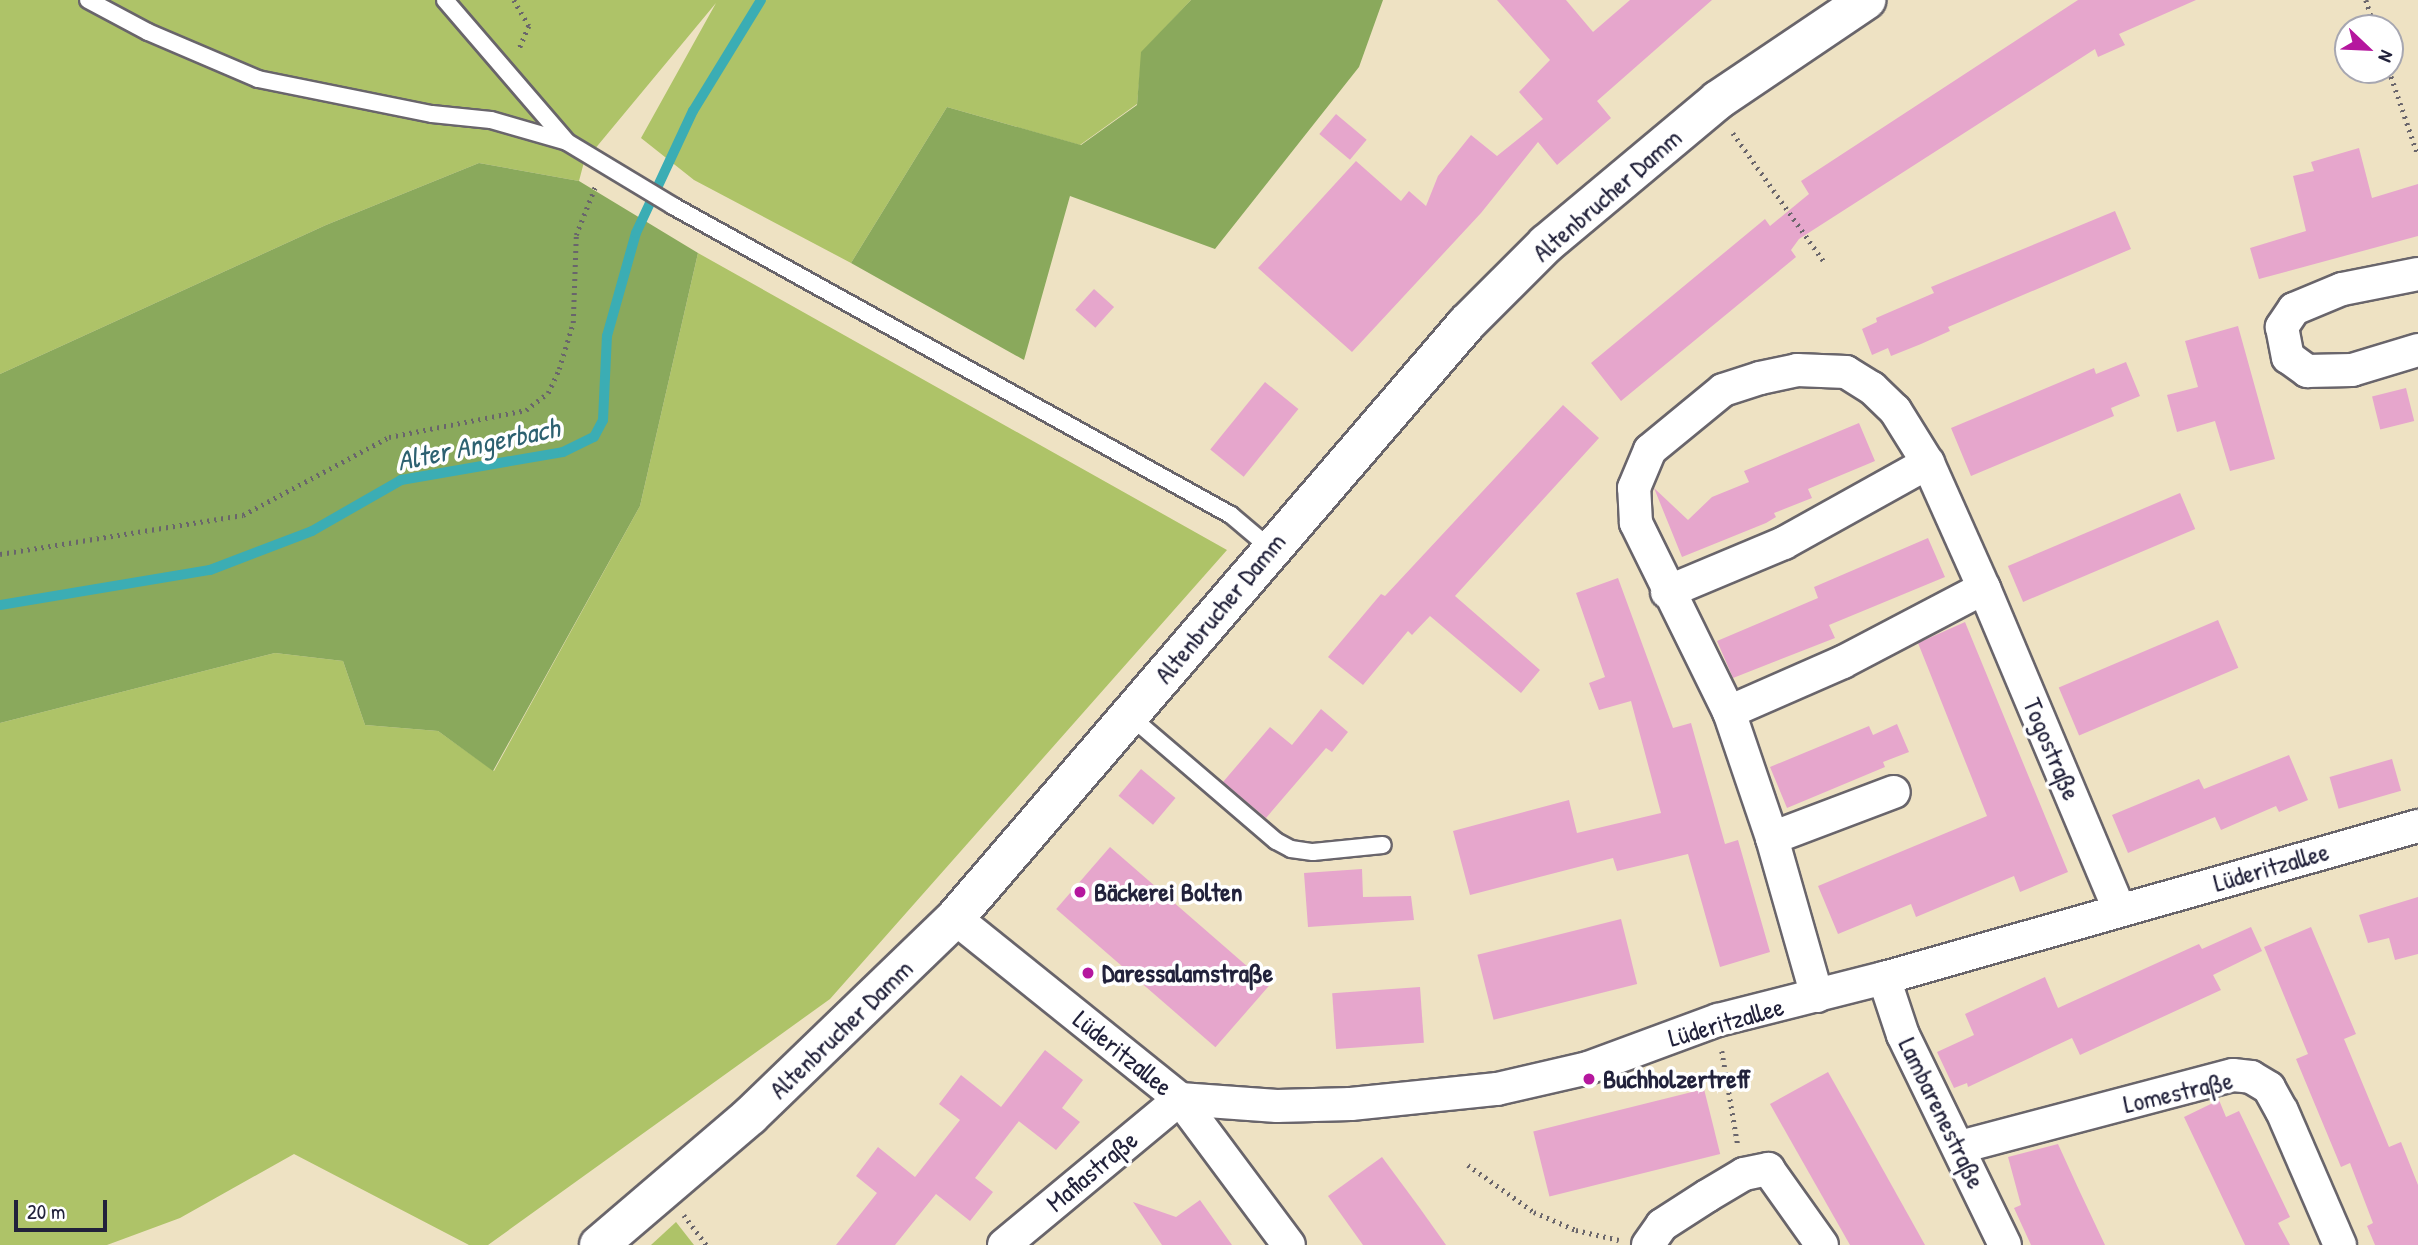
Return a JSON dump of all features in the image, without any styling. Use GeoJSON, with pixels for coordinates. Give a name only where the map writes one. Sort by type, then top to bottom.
{"type":"FeatureCollection","features":[{"type":"Feature","properties":{"kind":"main road","name":"Altenbrucher Damm"},"geometry":{"type":"LineString","coordinates":[[599,1245],[750,1116],[955,918],[1130,716],[1270,548],[1467,323],[1546,244],[1717,100],[1866,0]]}},
{"type":"Feature","properties":{"kind":"street"},"geometry":{"type":"LineString","coordinates":[[2418,274],[2342,289],[2294,309],[2282,327],[2288,357],[2306,371],[2351,370],[2418,350]]}},
{"type":"Feature","properties":{"kind":"street","name":"Togostraße"},"geometry":{"type":"LineString","coordinates":[[1817,996],[1772,838],[1729,712],[1667,592],[1636,523],[1634,488],[1650,450],[1723,390],[1797,370],[1846,372],[1872,388],[1895,410],[1928,463],[1984,588],[2119,909]]}},
{"type":"Feature","properties":{"kind":"street"},"geometry":{"type":"LineString","coordinates":[[1667,592],[1784,543],[1928,463]]}},
{"type":"Feature","properties":{"kind":"street"},"geometry":{"type":"LineString","coordinates":[[1729,712],[1843,662],[1984,588]]}},
{"type":"Feature","properties":{"kind":"street"},"geometry":{"type":"LineString","coordinates":[[1772,838],[1894,792]]}},
{"type":"Feature","properties":{"kind":"street","name":"Lüderitzallee"},"geometry":{"type":"LineString","coordinates":[[955,918],[1180,1098],[1277,1106],[1460,1095],[1588,1068],[1718,1020],[1884,978],[2418,826]]}},
{"type":"Feature","properties":{"kind":"street","name":"Lambarenestraße"},"geometry":{"type":"LineString","coordinates":[[1884,978],[1903,1035],[1960,1147],[2005,1245]]}},
{"type":"Feature","properties":{"kind":"street","name":"Lomestraße"},"geometry":{"type":"LineString","coordinates":[[1960,1147],[2233,1075],[2251,1077],[2269,1088],[2282,1111],[2340,1245]]}},
{"type":"Feature","properties":{"kind":"street"},"geometry":{"type":"LineString","coordinates":[[1180,1098],[1289,1245]]}},
{"type":"Feature","properties":{"kind":"street","name":"Mafiastraße"},"geometry":{"type":"LineString","coordinates":[[1004,1245],[1180,1098]]}},
{"type":"Feature","properties":{"kind":"street"},"geometry":{"type":"LineString","coordinates":[[1640,1244],[1662,1225],[1744,1174],[1768,1169],[1822,1245]]}},
{"type":"Feature","properties":{"kind":"lane"},"geometry":{"type":"LineString","coordinates":[[88,0],[148,32],[258,79],[432,114],[491,120],[567,142],[673,206],[1231,515],[1270,548]]}},
{"type":"Feature","properties":{"kind":"lane"},"geometry":{"type":"LineString","coordinates":[[445,0],[567,142]]}},
{"type":"Feature","properties":{"kind":"lane"},"geometry":{"type":"LineString","coordinates":[[1130,716],[1284,845],[1312,852],[1382,845]]}},
{"type":"Feature","properties":{"kind":"path"},"geometry":{"type":"LineString","coordinates":[[514,0],[529,26]]}},
{"type":"Feature","properties":{"kind":"path"},"geometry":{"type":"LineString","coordinates":[[2394,84],[2418,155]]}},
{"type":"Feature","properties":{"kind":"path"},"geometry":{"type":"LineString","coordinates":[[1733,136],[1825,263]]}},
{"type":"Feature","properties":{"kind":"path"},"geometry":{"type":"LineString","coordinates":[[0,554],[243,515],[389,437],[526,410],[548,393],[559,369],[573,323],[576,235],[594,188],[611,169]]}},
{"type":"Feature","properties":{"kind":"path"},"geometry":{"type":"LineString","coordinates":[[1718,1020],[1729,1108],[1744,1174]]}},
{"type":"Feature","properties":{"kind":"path"},"geometry":{"type":"LineString","coordinates":[[1468,1165],[1534,1212],[1576,1230],[1640,1244]]}},
{"type":"Feature","properties":{"kind":"green space"},"geometry":{"type":"Polygon","coordinates":[[[0,0],[1191,0],[1142,52],[1137,104],[1080,145],[947,107],[851,263],[694,180],[641,138],[716,3],[584,162],[579,181],[479,163],[326,225],[0,374],[0,0]]]}},
{"type":"Feature","properties":{"kind":"green space"},"geometry":{"type":"Polygon","coordinates":[[[1191,0],[1383,0],[1359,67],[1215,249],[1070,196],[1024,360],[851,263],[947,107],[1081,145],[1137,105],[1141,52],[1191,0]]]}},
{"type":"Feature","properties":{"kind":"green space"},"geometry":{"type":"Polygon","coordinates":[[[479,163],[579,181],[698,253],[640,506],[493,771],[438,731],[365,725],[343,661],[275,653],[0,723],[0,374],[326,225],[479,163]]]}},
{"type":"Feature","properties":{"kind":"green space"},"geometry":{"type":"Polygon","coordinates":[[[698,253],[1227,550],[830,999],[488,1245],[469,1245],[294,1154],[180,1218],[107,1245],[0,1245],[0,723],[275,653],[343,661],[365,725],[438,731],[494,771],[640,506],[698,253]]]}},
{"type":"Feature","properties":{"kind":"green space"},"geometry":{"type":"Polygon","coordinates":[[[676,1222],[694,1245],[651,1245],[676,1222]]]}},
{"type":"Feature","properties":{"kind":"building"},"geometry":{"type":"Polygon","coordinates":[[[1497,0],[1566,0],[1593,32],[1630,0],[1712,0],[1597,101],[1611,118],[1557,165],[1538,142],[1481,213],[1352,352],[1258,268],[1356,161],[1401,201],[1409,191],[1426,206],[1438,176],[1471,135],[1497,156],[1543,119],[1519,92],[1550,60],[1497,0]]]}},
{"type":"Feature","properties":{"kind":"building"},"geometry":{"type":"Polygon","coordinates":[[[2078,0],[2196,0],[2119,34],[2125,45],[2098,57],[2095,49],[1799,239],[1791,250],[1796,257],[1621,401],[1591,363],[1765,219],[1770,226],[1809,194],[1801,181],[2078,0]]]}},
{"type":"Feature","properties":{"kind":"building"},"geometry":{"type":"Polygon","coordinates":[[[1336,114],[1367,140],[1350,160],[1319,134],[1336,114]]]}},
{"type":"Feature","properties":{"kind":"building"},"geometry":{"type":"Polygon","coordinates":[[[2359,148],[2372,198],[2418,184],[2418,236],[2259,279],[2250,248],[2306,231],[2293,176],[2314,171],[2311,162],[2359,148]]]}},
{"type":"Feature","properties":{"kind":"building"},"geometry":{"type":"Polygon","coordinates":[[[2115,211],[2131,249],[1948,327],[1950,331],[1921,344],[1891,356],[1888,348],[1872,355],[1862,329],[1877,322],[1876,318],[1934,293],[1931,287],[2115,211]]]}},
{"type":"Feature","properties":{"kind":"building"},"geometry":{"type":"Polygon","coordinates":[[[1094,289],[1114,307],[1095,328],[1075,310],[1094,289]]]}},
{"type":"Feature","properties":{"kind":"building"},"geometry":{"type":"Polygon","coordinates":[[[2238,326],[2275,459],[2230,471],[2215,421],[2177,432],[2167,395],[2198,387],[2185,341],[2238,326]]]}},
{"type":"Feature","properties":{"kind":"building"},"geometry":{"type":"Polygon","coordinates":[[[2126,362],[2140,396],[2111,408],[2114,416],[1971,476],[1951,428],[2094,368],[2096,374],[2126,362]]]}},
{"type":"Feature","properties":{"kind":"building"},"geometry":{"type":"Polygon","coordinates":[[[1265,382],[1298,409],[1244,477],[1210,450],[1265,382]]]}},
{"type":"Feature","properties":{"kind":"building"},"geometry":{"type":"Polygon","coordinates":[[[2406,388],[2414,421],[2380,429],[2372,396],[2406,388]]]}},
{"type":"Feature","properties":{"kind":"building"},"geometry":{"type":"Polygon","coordinates":[[[1563,405],[1599,438],[1455,596],[1540,670],[1521,693],[1430,616],[1412,635],[1408,631],[1363,685],[1328,657],[1381,594],[1385,596],[1563,405]]]}},
{"type":"Feature","properties":{"kind":"building"},"geometry":{"type":"Polygon","coordinates":[[[1859,423],[1875,461],[1808,489],[1812,498],[1774,513],[1776,517],[1766,523],[1682,557],[1654,488],[1688,520],[1712,497],[1749,482],[1744,471],[1859,423]]]}},
{"type":"Feature","properties":{"kind":"building"},"geometry":{"type":"Polygon","coordinates":[[[2180,493],[2195,529],[2023,602],[2008,566],[2180,493]]]}},
{"type":"Feature","properties":{"kind":"building"},"geometry":{"type":"Polygon","coordinates":[[[1928,538],[1945,577],[1829,625],[1835,638],[1733,678],[1717,641],[1818,598],[1814,587],[1928,538]]]}},
{"type":"Feature","properties":{"kind":"building"},"geometry":{"type":"Polygon","coordinates":[[[1618,578],[1673,728],[1691,723],[1725,844],[1738,840],[1770,952],[1720,967],[1688,854],[1617,871],[1613,858],[1470,895],[1453,831],[1569,800],[1577,833],[1661,813],[1631,701],[1599,710],[1589,683],[1605,677],[1576,593],[1618,578]]]}},
{"type":"Feature","properties":{"kind":"building"},"geometry":{"type":"Polygon","coordinates":[[[2218,620],[2238,668],[2079,735],[2059,688],[2218,620]]]}},
{"type":"Feature","properties":{"kind":"building"},"geometry":{"type":"Polygon","coordinates":[[[1965,622],[2068,872],[2020,892],[2014,876],[1916,917],[1911,904],[1838,934],[1818,886],[1987,816],[1918,643],[1965,622]]]}},
{"type":"Feature","properties":{"kind":"building"},"geometry":{"type":"Polygon","coordinates":[[[1321,709],[1348,732],[1332,752],[1326,748],[1266,818],[1223,782],[1270,727],[1292,745],[1321,709]]]}},
{"type":"Feature","properties":{"kind":"building"},"geometry":{"type":"Polygon","coordinates":[[[1897,724],[1909,752],[1883,762],[1885,767],[1787,808],[1770,767],[1869,726],[1873,735],[1897,724]]]}},
{"type":"Feature","properties":{"kind":"building"},"geometry":{"type":"Polygon","coordinates":[[[2289,755],[2308,800],[2279,812],[2276,806],[2221,830],[2215,817],[2128,853],[2112,815],[2199,779],[2204,789],[2289,755]]]}},
{"type":"Feature","properties":{"kind":"building"},"geometry":{"type":"Polygon","coordinates":[[[2392,759],[2401,791],[2339,809],[2330,777],[2392,759]]]}},
{"type":"Feature","properties":{"kind":"building"},"geometry":{"type":"Polygon","coordinates":[[[1141,769],[1175,798],[1153,825],[1119,796],[1141,769]]]}},
{"type":"Feature","properties":{"kind":"building"},"geometry":{"type":"Polygon","coordinates":[[[1110,847],[1269,985],[1215,1047],[1056,909],[1110,847]]]}},
{"type":"Feature","properties":{"kind":"building"},"geometry":{"type":"Polygon","coordinates":[[[1362,869],[1363,897],[1411,896],[1414,920],[1308,927],[1304,873],[1362,869]]]}},
{"type":"Feature","properties":{"kind":"building"},"geometry":{"type":"Polygon","coordinates":[[[2418,897],[2418,954],[2395,960],[2389,938],[2368,943],[2359,915],[2418,897]]]}},
{"type":"Feature","properties":{"kind":"building"},"geometry":{"type":"Polygon","coordinates":[[[1621,919],[1637,984],[1494,1020],[1477,955],[1621,919]]]}},
{"type":"Feature","properties":{"kind":"building"},"geometry":{"type":"Polygon","coordinates":[[[2251,927],[2262,951],[2213,975],[2221,990],[2080,1055],[2072,1038],[1968,1087],[1967,1083],[1954,1088],[1937,1052],[1974,1035],[1965,1014],[2045,977],[2058,1008],[2199,944],[2202,949],[2251,927]]]}},
{"type":"Feature","properties":{"kind":"building"},"geometry":{"type":"Polygon","coordinates":[[[2311,927],[2356,1034],[2344,1039],[2389,1147],[2401,1142],[2418,1185],[2418,1245],[2375,1245],[2367,1226],[2373,1223],[2350,1163],[2341,1167],[2296,1059],[2308,1054],[2264,947],[2311,927]]]}},
{"type":"Feature","properties":{"kind":"building"},"geometry":{"type":"Polygon","coordinates":[[[1420,987],[1424,1043],[1336,1049],[1332,993],[1420,987]]]}},
{"type":"Feature","properties":{"kind":"building"},"geometry":{"type":"Polygon","coordinates":[[[1045,1050],[1083,1080],[1062,1108],[1080,1122],[1056,1150],[1019,1121],[975,1178],[993,1192],[970,1221],[936,1194],[895,1245],[836,1245],[877,1193],[856,1176],[878,1147],[915,1177],[960,1120],[939,1104],[961,1075],[1001,1107],[1045,1050]]]}},
{"type":"Feature","properties":{"kind":"building"},"geometry":{"type":"Polygon","coordinates":[[[1828,1072],[1925,1245],[1850,1245],[1770,1104],[1828,1072]]]}},
{"type":"Feature","properties":{"kind":"building"},"geometry":{"type":"Polygon","coordinates":[[[1704,1089],[1720,1154],[1549,1197],[1533,1132],[1704,1089]]]}},
{"type":"Feature","properties":{"kind":"building"},"geometry":{"type":"Polygon","coordinates":[[[2219,1100],[2226,1117],[2239,1111],[2290,1217],[2278,1223],[2290,1245],[2245,1245],[2184,1117],[2219,1100]]]}},
{"type":"Feature","properties":{"kind":"building"},"geometry":{"type":"Polygon","coordinates":[[[2058,1144],[2105,1245],[2031,1245],[2014,1208],[2021,1205],[2008,1157],[2058,1144]]]}},
{"type":"Feature","properties":{"kind":"building"},"geometry":{"type":"Polygon","coordinates":[[[1382,1157],[1446,1245],[1363,1245],[1328,1196],[1382,1157]]]}},
{"type":"Feature","properties":{"kind":"building"},"geometry":{"type":"Polygon","coordinates":[[[1200,1200],[1232,1245],[1162,1245],[1133,1202],[1176,1217],[1200,1200]]]}},
{"type":"Feature","properties":{"kind":"waterway","name":"Alter Angerbach"},"geometry":{"type":"LineString","coordinates":[[0,605],[210,570],[312,531],[401,480],[563,452],[594,437],[603,420],[607,336],[636,233],[693,111],[761,0]]}},
{"type":"Feature","properties":{"kind":"place","name":"Bäckerei Bolten"},"geometry":{"type":"Point","coordinates":[1080,892]}},
{"type":"Feature","properties":{"kind":"place","name":"Daressalamstraße"},"geometry":{"type":"Point","coordinates":[1088,973]}},
{"type":"Feature","properties":{"kind":"place","name":"Buchholzertreff"},"geometry":{"type":"Point","coordinates":[1589,1079]}}]}
